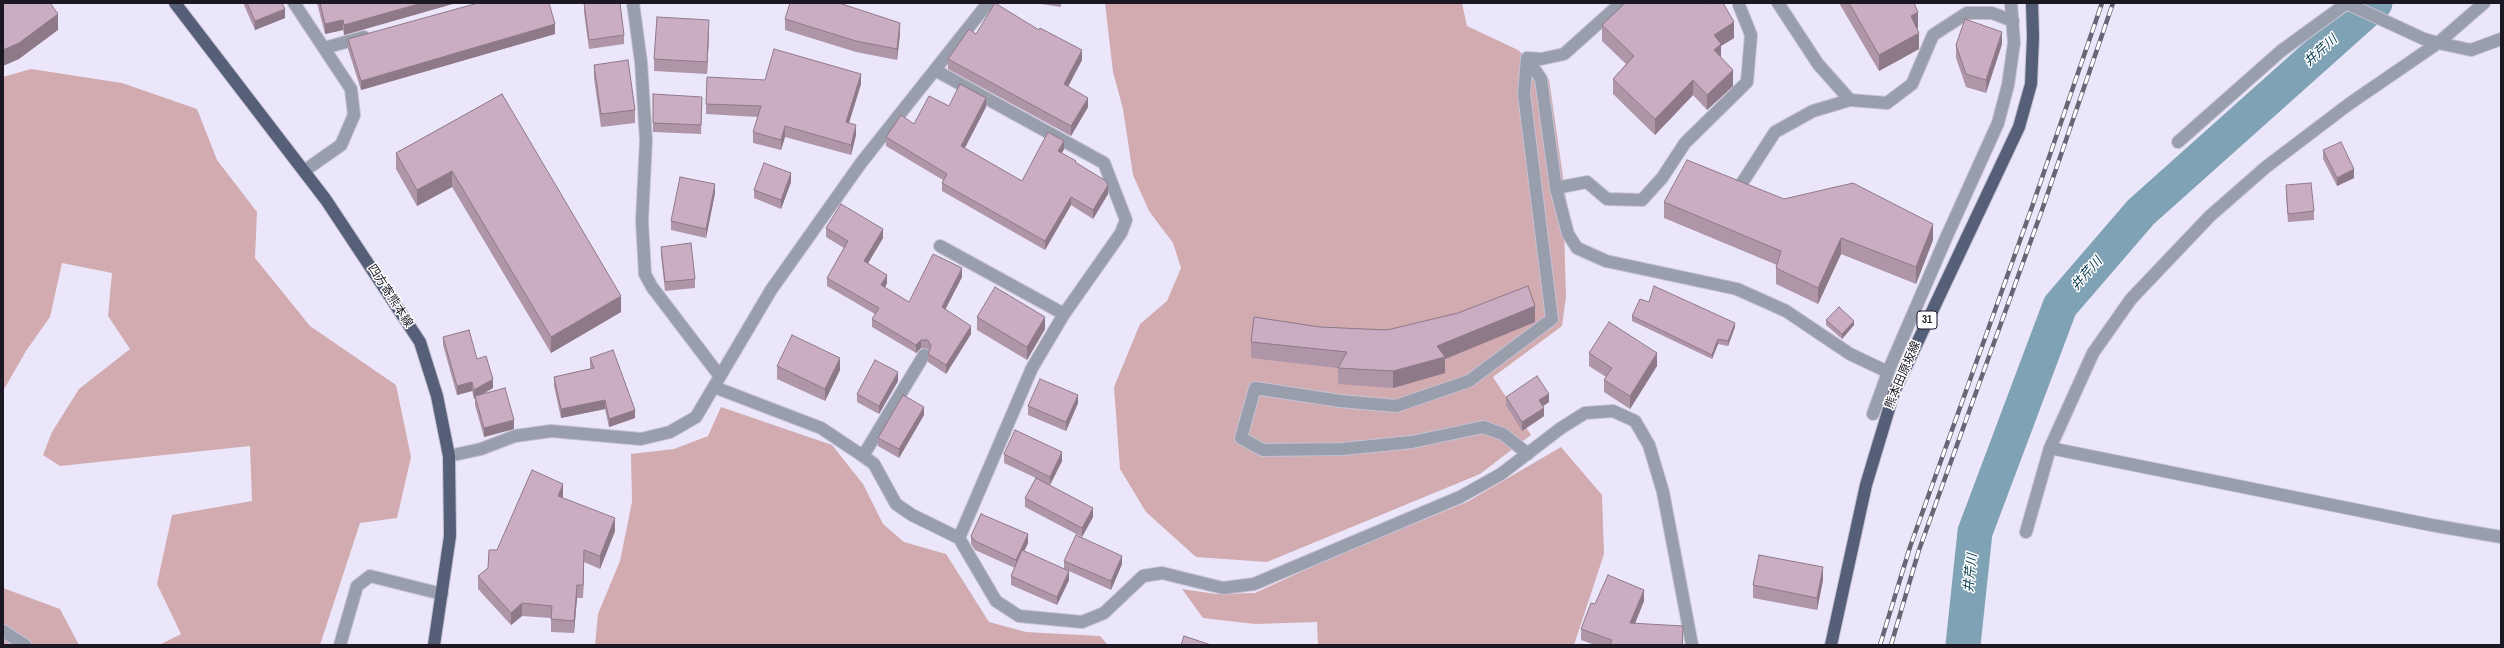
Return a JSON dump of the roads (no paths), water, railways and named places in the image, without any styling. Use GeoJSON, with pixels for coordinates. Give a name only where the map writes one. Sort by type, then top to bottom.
{"type":"FeatureCollection","features":[{"type":"Feature","properties":{"kind":"main road","name":"四方寄熊本線"},"geometry":{"type":"LineString","coordinates":[[175,3],[304,171],[383,284],[420,342],[437,396],[449,456],[450,536],[434,645]]}},
{"type":"Feature","properties":{"kind":"main road","name":"熊本田原坂線"},"geometry":{"type":"LineString","coordinates":[[1832,645],[1866,485],[1894,392],[2019,127],[2031,84],[2033,37],[2032,3]]}},
{"type":"Feature","properties":{"kind":"street"},"geometry":{"type":"LineString","coordinates":[[294,3],[351,88],[354,115],[341,144],[304,171]]}},
{"type":"Feature","properties":{"kind":"street"},"geometry":{"type":"LineString","coordinates":[[633,3],[641,62],[646,140],[642,221],[645,274],[652,287],[717,381],[821,428],[874,464],[896,504],[912,515],[959,538],[996,601],[1019,616],[1082,622],[1104,612],[1143,576],[1162,573],[1223,588],[1254,584],[1460,497],[1501,474],[1585,413],[1613,411],[1635,421],[1649,445],[1662,492],[1692,645]]}},
{"type":"Feature","properties":{"kind":"street"},"geometry":{"type":"LineString","coordinates":[[449,456],[481,449],[515,436],[551,432],[641,438],[670,432],[696,417],[771,290],[861,163],[988,3]]}},
{"type":"Feature","properties":{"kind":"street"},"geometry":{"type":"LineString","coordinates":[[1527,58],[1541,59],[1564,54],[1621,3]]}},
{"type":"Feature","properties":{"kind":"street"},"geometry":{"type":"LineString","coordinates":[[1778,3],[1818,64],[1850,100]]}},
{"type":"Feature","properties":{"kind":"street"},"geometry":{"type":"LineString","coordinates":[[1873,414],[1888,372],[1970,181],[1998,123],[2008,85],[2014,43],[2011,3]]}},
{"type":"Feature","properties":{"kind":"street"},"geometry":{"type":"LineString","coordinates":[[2178,142],[2281,52],[2347,3],[2424,39],[2438,43],[2472,50],[2501,39]]}},
{"type":"Feature","properties":{"kind":"street"},"geometry":{"type":"LineString","coordinates":[[2026,532],[2050,448],[2093,352],[2131,299],[2210,216],[2266,167],[2349,104],[2438,43],[2484,3]]}},
{"type":"Feature","properties":{"kind":"street"},"geometry":{"type":"LineString","coordinates":[[1556,188],[1587,182],[1607,199],[1642,200],[1662,178],[1685,143],[1747,82],[1751,36],[1739,4]]}},
{"type":"Feature","properties":{"kind":"street"},"geometry":{"type":"LineString","coordinates":[[1742,183],[1774,132],[1813,111],[1850,100],[1888,103],[1912,84],[1934,35],[1968,13],[1992,13],[2013,20]]}},
{"type":"Feature","properties":{"kind":"street"},"geometry":{"type":"LineString","coordinates":[[324,48],[378,33]]}},
{"type":"Feature","properties":{"kind":"street"},"geometry":{"type":"LineString","coordinates":[[1527,58],[1541,80],[1556,188],[1568,234],[1577,248],[1606,261],[1737,289],[1786,311],[1850,354],[1888,372]]}},
{"type":"Feature","properties":{"kind":"street"},"geometry":{"type":"LineString","coordinates":[[1527,58],[1524,94],[1552,319],[1469,381],[1396,406],[1340,401],[1256,388],[1241,438],[1263,450],[1342,449],[1412,442],[1483,427],[1503,434],[1528,454]]}},
{"type":"Feature","properties":{"kind":"street"},"geometry":{"type":"LineString","coordinates":[[935,70],[1104,163],[1126,220],[1121,233],[1064,314],[1032,368],[959,538]]}},
{"type":"Feature","properties":{"kind":"street"},"geometry":{"type":"LineString","coordinates":[[940,246],[1064,314]]}},
{"type":"Feature","properties":{"kind":"street"},"geometry":{"type":"LineString","coordinates":[[863,456],[924,355]]}},
{"type":"Feature","properties":{"kind":"street"},"geometry":{"type":"LineString","coordinates":[[2050,448],[2424,524],[2501,537]]}},
{"type":"Feature","properties":{"kind":"street"},"geometry":{"type":"LineString","coordinates":[[340,645],[358,586],[370,576],[442,594]]}},
{"type":"Feature","properties":{"kind":"street"},"geometry":{"type":"LineString","coordinates":[[3,631],[25,645]]}},
{"type":"Feature","properties":{"kind":"waterway","name":"井芹川"},"geometry":{"type":"LineString","coordinates":[[1963,645],[1975,532],[2060,306],[2141,212],[2375,3]]}},
{"type":"Feature","properties":{"kind":"railway"},"geometry":{"type":"LineString","coordinates":[[1880,645],[1910,547],[2032,207],[2102,3]]}},
{"type":"Feature","properties":{"kind":"railway"},"geometry":{"type":"LineString","coordinates":[[1891,645],[1919,550],[2042,210],[2113,3]]}}]}
